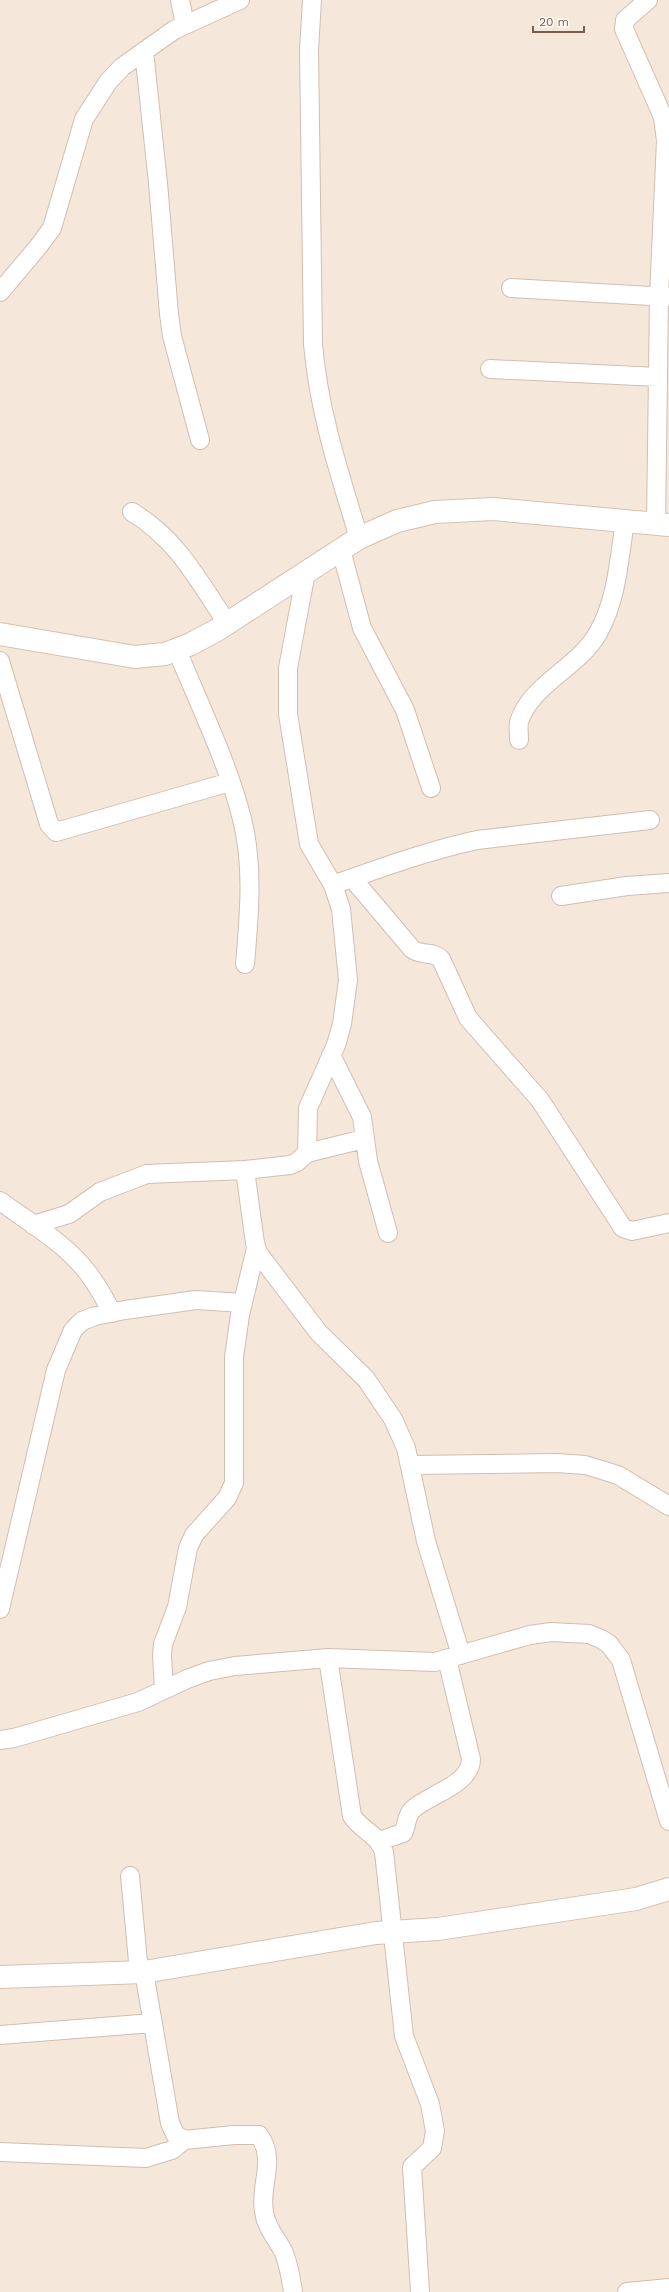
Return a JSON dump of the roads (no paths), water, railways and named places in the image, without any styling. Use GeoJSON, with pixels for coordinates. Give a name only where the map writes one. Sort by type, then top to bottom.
{"type":"FeatureCollection","features":[{"type":"Feature","properties":{"kind":"street"},"geometry":{"type":"LineString","coordinates":[[180,0],[185,24]]}},
{"type":"Feature","properties":{"kind":"street"},"geometry":{"type":"LineString","coordinates":[[0,292],[52,228],[82,126],[95,100],[122,67],[185,24],[240,0]]}},
{"type":"Feature","properties":{"kind":"street"},"geometry":{"type":"LineString","coordinates":[[312,0],[309,50],[313,344],[326,429],[359,538]]}},
{"type":"Feature","properties":{"kind":"street"},"geometry":{"type":"LineString","coordinates":[[0,634],[135,657],[165,654],[191,644],[227,623],[359,538],[397,521],[435,512],[462,509],[493,509],[662,524],[658,377],[664,297],[665,129],[658,105],[624,29],[625,20],[648,0]]}},
{"type":"Feature","properties":{"kind":"street"},"geometry":{"type":"LineString","coordinates":[[144,52],[172,336],[200,440]]}},
{"type":"Feature","properties":{"kind":"street"},"geometry":{"type":"LineString","coordinates":[[511,288],[664,297]]}},
{"type":"Feature","properties":{"kind":"street"},"geometry":{"type":"LineString","coordinates":[[490,369],[658,377]]}},
{"type":"Feature","properties":{"kind":"street"},"geometry":{"type":"LineString","coordinates":[[132,512],[153,526],[176,548],[227,623]]}},
{"type":"Feature","properties":{"kind":"street"},"geometry":{"type":"LineString","coordinates":[[519,740],[519,723],[529,702],[587,649],[605,620],[614,589],[625,521]]}},
{"type":"Feature","properties":{"kind":"street"},"geometry":{"type":"LineString","coordinates":[[341,550],[362,628],[405,710],[431,788]]}},
{"type":"Feature","properties":{"kind":"street"},"geometry":{"type":"LineString","coordinates":[[306,572],[288,668],[288,714],[309,844],[333,885],[341,909],[348,980],[342,1024],[331,1055],[308,1108],[307,1153]]}},
{"type":"Feature","properties":{"kind":"street"},"geometry":{"type":"LineString","coordinates":[[177,650],[230,782],[242,820],[248,864],[245,964]]}},
{"type":"Feature","properties":{"kind":"street"},"geometry":{"type":"LineString","coordinates":[[0,661],[49,824],[56,832],[230,782]]}},
{"type":"Feature","properties":{"kind":"street"},"geometry":{"type":"LineString","coordinates":[[333,885],[410,858],[477,840],[650,820]]}},
{"type":"Feature","properties":{"kind":"street"},"geometry":{"type":"LineString","coordinates":[[352,878],[412,949],[420,955],[434,955],[441,959],[468,1018],[540,1100],[623,1228],[632,1231],[669,1224]]}},
{"type":"Feature","properties":{"kind":"street"},"geometry":{"type":"LineString","coordinates":[[560,896],[627,886],[669,882]]}},
{"type":"Feature","properties":{"kind":"street"},"geometry":{"type":"LineString","coordinates":[[331,1055],[362,1117],[364,1139],[388,1233]]}},
{"type":"Feature","properties":{"kind":"street"},"geometry":{"type":"LineString","coordinates":[[33,1225],[69,1214],[100,1192],[147,1174],[245,1170],[290,1165],[297,1162],[307,1153],[364,1139]]}},
{"type":"Feature","properties":{"kind":"street"},"geometry":{"type":"LineString","coordinates":[[164,1690],[162,1655],[163,1644],[178,1603],[188,1548],[194,1535],[227,1498],[234,1483],[234,1357],[243,1303],[256,1248],[245,1170]]}},
{"type":"Feature","properties":{"kind":"street"},"geometry":{"type":"LineString","coordinates":[[0,1201],[50,1236],[87,1272],[112,1313]]}},
{"type":"Feature","properties":{"kind":"street"},"geometry":{"type":"LineString","coordinates":[[256,1248],[319,1333],[366,1379],[376,1391],[400,1434],[410,1465],[426,1541],[454,1657],[471,1767],[464,1777],[411,1811],[403,1833],[379,1841]]}},
{"type":"Feature","properties":{"kind":"street"},"geometry":{"type":"LineString","coordinates":[[0,1609],[56,1370],[73,1330],[82,1321],[112,1313],[196,1300],[243,1303]]}},
{"type":"Feature","properties":{"kind":"street"},"geometry":{"type":"LineString","coordinates":[[410,1465],[557,1463],[585,1465],[618,1475],[669,1506]]}},
{"type":"Feature","properties":{"kind":"street"},"geometry":{"type":"LineString","coordinates":[[0,1740],[14,1738],[133,1704],[209,1671],[235,1666],[328,1658],[428,1662],[454,1657],[530,1635],[551,1632],[589,1634],[609,1644],[621,1660],[669,1821]]}},
{"type":"Feature","properties":{"kind":"street"},"geometry":{"type":"LineString","coordinates":[[328,1658],[352,1816],[359,1826],[379,1841],[384,1852],[394,1931],[404,2036],[430,2104],[435,2131],[432,2148],[412,2167],[420,2292]]}},
{"type":"Feature","properties":{"kind":"street"},"geometry":{"type":"LineString","coordinates":[[130,1876],[141,1972],[153,2023],[170,2123],[176,2134],[184,2140]]}},
{"type":"Feature","properties":{"kind":"street"},"geometry":{"type":"LineString","coordinates":[[0,1977],[141,1972],[394,1931],[438,1928],[629,1900],[656,1895],[668,1890]]}},
{"type":"Feature","properties":{"kind":"street"},"geometry":{"type":"LineString","coordinates":[[0,2035],[153,2023]]}},
{"type":"Feature","properties":{"kind":"street"},"geometry":{"type":"LineString","coordinates":[[0,2152],[146,2158],[172,2150],[184,2140],[259,2135],[266,2145],[268,2157],[264,2213],[268,2226],[284,2254],[293,2292]]}},
{"type":"Feature","properties":{"kind":"street"},"geometry":{"type":"LineString","coordinates":[[627,2292],[669,2288]]}}]}
